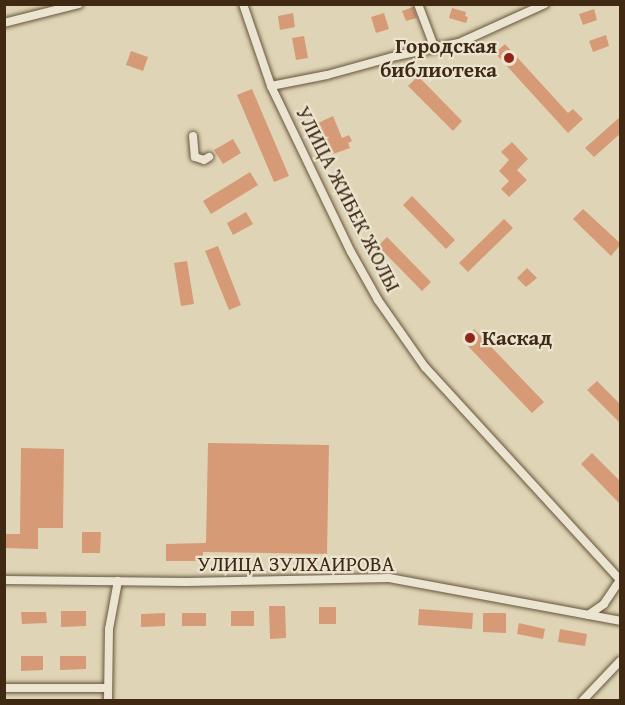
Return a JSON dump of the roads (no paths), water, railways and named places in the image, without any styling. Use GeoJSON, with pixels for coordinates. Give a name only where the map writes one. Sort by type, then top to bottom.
{"type":"FeatureCollection","features":[{"type":"Feature","properties":{"kind":"street"},"geometry":{"type":"LineString","coordinates":[[4,23],[79,4]]}},
{"type":"Feature","properties":{"kind":"street","name":"УЛИЦА ЖИБЕК ЖОЛЫ"},"geometry":{"type":"LineString","coordinates":[[243,4],[271,86],[351,252],[378,300],[425,368],[621,580]]}},
{"type":"Feature","properties":{"kind":"street"},"geometry":{"type":"LineString","coordinates":[[418,4],[435,49]]}},
{"type":"Feature","properties":{"kind":"street"},"geometry":{"type":"LineString","coordinates":[[271,86],[471,39],[533,7],[545,4]]}},
{"type":"Feature","properties":{"kind":"street"},"geometry":{"type":"LineString","coordinates":[[194,136],[195,157],[204,160],[209,157]]}},
{"type":"Feature","properties":{"kind":"street","name":"УЛИЦА ЗУЛХАИРОВА"},"geometry":{"type":"LineString","coordinates":[[4,580],[389,578],[621,621]]}},
{"type":"Feature","properties":{"kind":"street"},"geometry":{"type":"LineString","coordinates":[[588,615],[604,604],[621,580]]}},
{"type":"Feature","properties":{"kind":"street"},"geometry":{"type":"LineString","coordinates":[[108,700],[109,629],[118,581]]}},
{"type":"Feature","properties":{"kind":"street"},"geometry":{"type":"LineString","coordinates":[[583,700],[621,661]]}},
{"type":"Feature","properties":{"kind":"street"},"geometry":{"type":"LineString","coordinates":[[4,688],[108,688]]}},
{"type":"Feature","properties":{"kind":"place","name":"Городская библиотека"},"geometry":{"type":"Point","coordinates":[509,58]}},
{"type":"Feature","properties":{"kind":"place","name":"Каскад"},"geometry":{"type":"Point","coordinates":[470,338]}}]}
